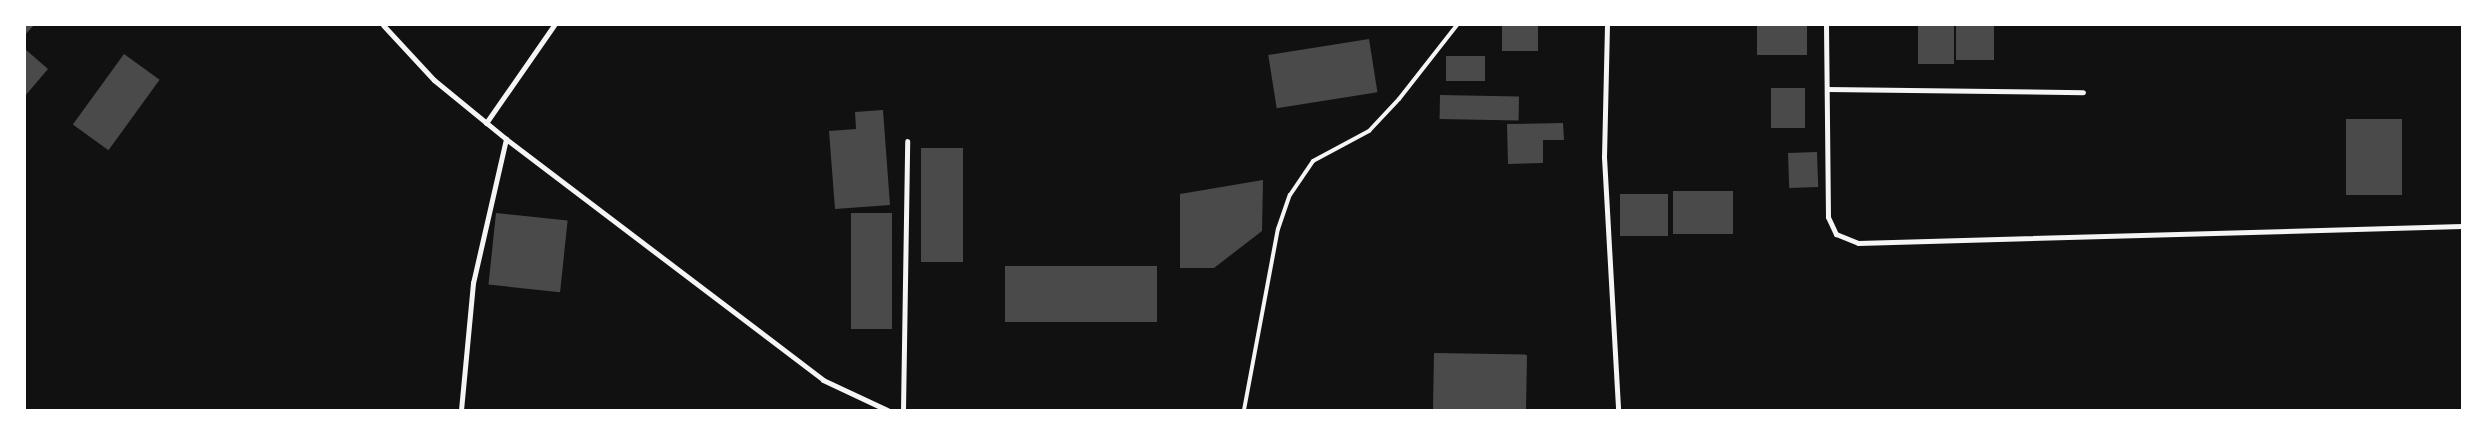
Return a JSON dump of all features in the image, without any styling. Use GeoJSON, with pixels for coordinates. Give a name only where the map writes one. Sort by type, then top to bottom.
{"type":"FeatureCollection","features":[{"type":"Feature","properties":{"kind":"street"},"geometry":{"type":"LineString","coordinates":[[383,25],[434,80],[506,139],[823,380],[887,410]]}},
{"type":"Feature","properties":{"kind":"street"},"geometry":{"type":"LineString","coordinates":[[486,123],[554,25]]}},
{"type":"Feature","properties":{"kind":"street"},"geometry":{"type":"LineString","coordinates":[[1608,25],[1604,157],[1618,410]]}},
{"type":"Feature","properties":{"kind":"street"},"geometry":{"type":"LineString","coordinates":[[1826,25],[1828,217],[1836,234],[1858,244],[2462,226]]}},
{"type":"Feature","properties":{"kind":"street"},"geometry":{"type":"LineString","coordinates":[[1827,89],[2083,92]]}},
{"type":"Feature","properties":{"kind":"street"},"geometry":{"type":"LineString","coordinates":[[461,410],[473,283],[506,139]]}},
{"type":"Feature","properties":{"kind":"street"},"geometry":{"type":"LineString","coordinates":[[904,410],[907,141]]}},
{"type":"Feature","properties":{"kind":"lane"},"geometry":{"type":"LineString","coordinates":[[1244,410],[1278,228],[1290,195],[1313,161],[1369,131],[1399,99],[1457,25]]}},
{"type":"Feature","properties":{"kind":"building"},"geometry":{"type":"Polygon","coordinates":[[[25,25],[34,25],[25,35],[25,25]]]}},
{"type":"Feature","properties":{"kind":"building"},"geometry":{"type":"Polygon","coordinates":[[[1502,25],[1538,25],[1538,51],[1502,51],[1502,25]]]}},
{"type":"Feature","properties":{"kind":"building"},"geometry":{"type":"Polygon","coordinates":[[[1757,25],[1807,25],[1807,55],[1757,55],[1757,25]]]}},
{"type":"Feature","properties":{"kind":"building"},"geometry":{"type":"Polygon","coordinates":[[[1918,25],[1954,25],[1954,64],[1918,64],[1918,25]]]}},
{"type":"Feature","properties":{"kind":"building"},"geometry":{"type":"Polygon","coordinates":[[[1956,25],[1994,25],[1994,60],[1956,60],[1956,25]]]}},
{"type":"Feature","properties":{"kind":"building"},"geometry":{"type":"Polygon","coordinates":[[[1369,39],[1377,92],[1277,108],[1268,55],[1369,39]]]}},
{"type":"Feature","properties":{"kind":"building"},"geometry":{"type":"Polygon","coordinates":[[[25,49],[48,69],[25,96],[25,49]]]}},
{"type":"Feature","properties":{"kind":"building"},"geometry":{"type":"Polygon","coordinates":[[[124,54],[160,80],[108,150],[73,124],[124,54]]]}},
{"type":"Feature","properties":{"kind":"building"},"geometry":{"type":"Polygon","coordinates":[[[1446,56],[1485,56],[1485,81],[1446,81],[1446,56]]]}},
{"type":"Feature","properties":{"kind":"building"},"geometry":{"type":"Polygon","coordinates":[[[1771,88],[1805,88],[1805,128],[1771,128],[1771,88]]]}},
{"type":"Feature","properties":{"kind":"building"},"geometry":{"type":"Polygon","coordinates":[[[1440,95],[1519,96],[1519,120],[1440,119],[1440,95]]]}},
{"type":"Feature","properties":{"kind":"building"},"geometry":{"type":"Polygon","coordinates":[[[883,110],[890,205],[835,209],[829,131],[856,129],[855,112],[883,110]]]}},
{"type":"Feature","properties":{"kind":"building"},"geometry":{"type":"Polygon","coordinates":[[[2346,119],[2402,119],[2402,195],[2346,195],[2346,119]]]}},
{"type":"Feature","properties":{"kind":"building"},"geometry":{"type":"Polygon","coordinates":[[[1563,123],[1564,140],[1543,140],[1543,163],[1508,164],[1507,124],[1563,123]]]}},
{"type":"Feature","properties":{"kind":"building"},"geometry":{"type":"Polygon","coordinates":[[[921,148],[963,148],[963,262],[921,262],[921,148]]]}},
{"type":"Feature","properties":{"kind":"building"},"geometry":{"type":"Polygon","coordinates":[[[1817,152],[1818,187],[1789,188],[1788,153],[1817,152]]]}},
{"type":"Feature","properties":{"kind":"building"},"geometry":{"type":"Polygon","coordinates":[[[1263,180],[1262,231],[1214,268],[1180,268],[1180,194],[1263,180]]]}},
{"type":"Feature","properties":{"kind":"building"},"geometry":{"type":"Polygon","coordinates":[[[1673,191],[1733,191],[1733,234],[1673,234],[1673,191]]]}},
{"type":"Feature","properties":{"kind":"building"},"geometry":{"type":"Polygon","coordinates":[[[1620,194],[1668,194],[1668,236],[1620,236],[1620,194]]]}},
{"type":"Feature","properties":{"kind":"building"},"geometry":{"type":"Polygon","coordinates":[[[496,213],[568,221],[560,292],[488,285],[496,213]]]}},
{"type":"Feature","properties":{"kind":"building"},"geometry":{"type":"Polygon","coordinates":[[[851,213],[892,213],[892,329],[851,329],[851,213]]]}},
{"type":"Feature","properties":{"kind":"building"},"geometry":{"type":"Polygon","coordinates":[[[1005,266],[1157,266],[1157,322],[1005,322],[1005,266]]]}},
{"type":"Feature","properties":{"kind":"building"},"geometry":{"type":"Polygon","coordinates":[[[1434,353],[1527,355],[1526,410],[1433,410],[1434,353]]]}}]}
